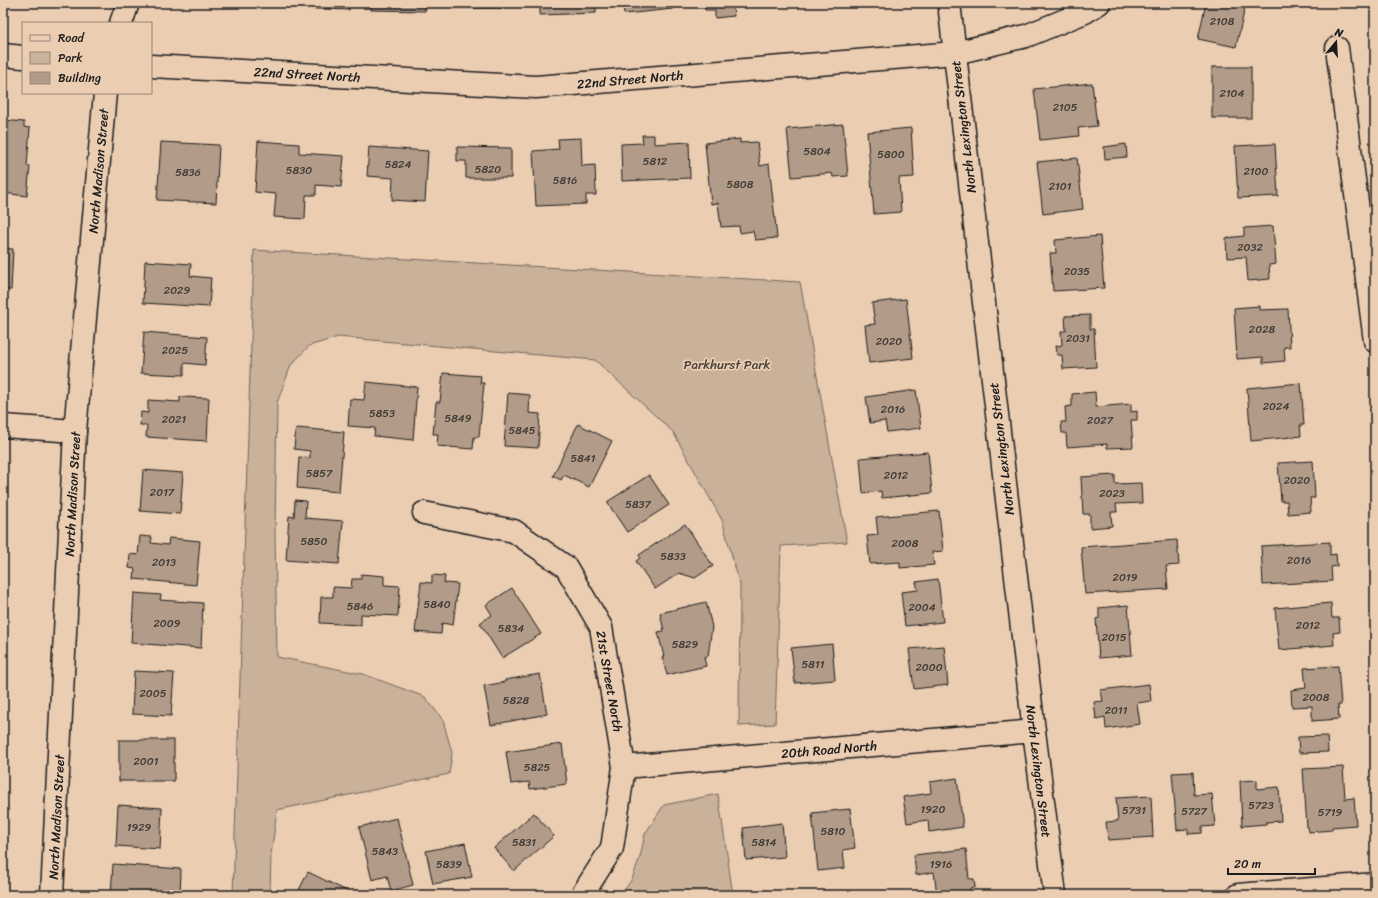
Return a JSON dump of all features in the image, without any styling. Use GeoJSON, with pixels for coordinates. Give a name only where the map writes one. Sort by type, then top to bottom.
{"type":"FeatureCollection","features":[{"type":"Feature","properties":{"kind":"street"},"geometry":{"type":"LineString","coordinates":[[121,22],[128,3]]}},
{"type":"Feature","properties":{"kind":"street","name":"North Lexington Street"},"geometry":{"type":"LineString","coordinates":[[949,3],[1034,731],[1056,895]]}},
{"type":"Feature","properties":{"kind":"street","name":"22nd Street North"},"geometry":{"type":"LineString","coordinates":[[152,66],[536,87],[955,53],[1026,36],[1085,12],[1099,3]]}},
{"type":"Feature","properties":{"kind":"street"},"geometry":{"type":"LineString","coordinates":[[1337,48],[1375,341]]}},
{"type":"Feature","properties":{"kind":"street"},"geometry":{"type":"LineString","coordinates":[[3,55],[22,56]]}},
{"type":"Feature","properties":{"kind":"street","name":"North Madison Street"},"geometry":{"type":"LineString","coordinates":[[52,895],[75,432],[105,94]]}},
{"type":"Feature","properties":{"kind":"street"},"geometry":{"type":"LineString","coordinates":[[3,426],[75,432]]}},
{"type":"Feature","properties":{"kind":"street","name":"21st Street North"},"geometry":{"type":"LineString","coordinates":[[424,513],[514,531],[566,567],[601,627],[624,767],[612,848],[582,895]]}},
{"type":"Feature","properties":{"kind":"street","name":"20th Road North"},"geometry":{"type":"LineString","coordinates":[[624,767],[1034,731]]}},
{"type":"Feature","properties":{"kind":"street"},"geometry":{"type":"LineString","coordinates":[[1238,895],[1375,884]]}},
{"type":"Feature","properties":{"kind":"green space","name":"Parkhurst Park"},"geometry":{"type":"Polygon","coordinates":[[[254,250],[800,282],[847,542],[781,546],[775,724],[739,726],[740,585],[722,520],[673,432],[595,360],[338,337],[309,346],[291,365],[277,403],[275,531],[277,657],[363,674],[425,697],[443,720],[452,753],[449,774],[277,810],[271,855],[270,895],[233,895],[254,250]]]}},
{"type":"Feature","properties":{"kind":"green space"},"geometry":{"type":"Polygon","coordinates":[[[718,794],[733,895],[621,895],[632,879],[640,857],[645,834],[664,805],[718,794]]]}},
{"type":"Feature","properties":{"kind":"building"},"geometry":{"type":"Polygon","coordinates":[[[295,3],[349,3],[349,10],[294,8],[295,3]]]}},
{"type":"Feature","properties":{"kind":"building"},"geometry":{"type":"Polygon","coordinates":[[[371,3],[425,3],[425,11],[371,10],[371,3]]]}},
{"type":"Feature","properties":{"kind":"building"},"geometry":{"type":"Polygon","coordinates":[[[454,3],[502,3],[502,8],[454,8],[454,3]]]}},
{"type":"Feature","properties":{"kind":"building"},"geometry":{"type":"Polygon","coordinates":[[[540,3],[596,3],[596,13],[540,15],[540,3]]]}},
{"type":"Feature","properties":{"kind":"building"},"geometry":{"type":"Polygon","coordinates":[[[623,3],[673,3],[673,9],[624,14],[623,3]]]}},
{"type":"Feature","properties":{"kind":"building"},"geometry":{"type":"Polygon","coordinates":[[[704,3],[746,3],[747,7],[733,7],[734,16],[715,18],[715,10],[705,10],[704,3]]]}},
{"type":"Feature","properties":{"kind":"building"},"geometry":{"type":"Polygon","coordinates":[[[1206,3],[1246,3],[1236,47],[1198,39],[1206,3]]]}},
{"type":"Feature","properties":{"kind":"building"},"geometry":{"type":"Polygon","coordinates":[[[1212,67],[1251,67],[1251,118],[1212,118],[1212,67]]]}},
{"type":"Feature","properties":{"kind":"building"},"geometry":{"type":"Polygon","coordinates":[[[1092,83],[1097,126],[1078,128],[1079,136],[1040,140],[1034,89],[1092,83]]]}},
{"type":"Feature","properties":{"kind":"building"},"geometry":{"type":"Polygon","coordinates":[[[3,120],[24,122],[24,127],[30,128],[27,166],[30,166],[27,196],[3,193],[3,120]]]}},
{"type":"Feature","properties":{"kind":"building"},"geometry":{"type":"Polygon","coordinates":[[[843,124],[848,176],[833,177],[832,173],[792,177],[787,129],[843,124]]]}},
{"type":"Feature","properties":{"kind":"building"},"geometry":{"type":"Polygon","coordinates":[[[911,128],[914,177],[899,178],[901,212],[874,214],[867,132],[911,128]]]}},
{"type":"Feature","properties":{"kind":"building"},"geometry":{"type":"Polygon","coordinates":[[[642,135],[654,135],[654,144],[689,142],[690,178],[622,181],[621,144],[643,143],[642,135]]]}},
{"type":"Feature","properties":{"kind":"building"},"geometry":{"type":"Polygon","coordinates":[[[581,138],[582,166],[595,165],[596,195],[586,195],[586,204],[536,206],[533,151],[559,149],[558,139],[581,138]]]}},
{"type":"Feature","properties":{"kind":"building"},"geometry":{"type":"Polygon","coordinates":[[[740,139],[740,143],[757,142],[760,166],[769,164],[777,238],[755,240],[753,231],[740,233],[739,226],[721,227],[718,203],[711,204],[705,143],[740,139]]]}},
{"type":"Feature","properties":{"kind":"building"},"geometry":{"type":"Polygon","coordinates":[[[258,141],[299,144],[299,153],[344,156],[341,187],[316,185],[316,195],[306,195],[305,219],[274,217],[276,194],[255,192],[258,141]]]}},
{"type":"Feature","properties":{"kind":"building"},"geometry":{"type":"Polygon","coordinates":[[[161,142],[219,145],[216,203],[157,200],[161,142]]]}},
{"type":"Feature","properties":{"kind":"building"},"geometry":{"type":"Polygon","coordinates":[[[1126,144],[1127,157],[1105,159],[1104,147],[1126,144]]]}},
{"type":"Feature","properties":{"kind":"building"},"geometry":{"type":"Polygon","coordinates":[[[1275,144],[1278,196],[1238,198],[1235,146],[1275,144]]]}},
{"type":"Feature","properties":{"kind":"building"},"geometry":{"type":"Polygon","coordinates":[[[369,147],[428,151],[425,202],[392,200],[393,178],[367,176],[369,147]]]}},
{"type":"Feature","properties":{"kind":"building"},"geometry":{"type":"Polygon","coordinates":[[[457,147],[511,148],[511,178],[466,178],[466,161],[457,161],[457,147]]]}},
{"type":"Feature","properties":{"kind":"building"},"geometry":{"type":"Polygon","coordinates":[[[1077,158],[1083,209],[1043,214],[1037,162],[1077,158]]]}},
{"type":"Feature","properties":{"kind":"building"},"geometry":{"type":"Polygon","coordinates":[[[1273,226],[1276,264],[1269,265],[1270,279],[1248,281],[1246,257],[1227,258],[1226,238],[1244,236],[1244,228],[1273,226]]]}},
{"type":"Feature","properties":{"kind":"building"},"geometry":{"type":"Polygon","coordinates":[[[1100,236],[1104,288],[1053,291],[1050,253],[1056,253],[1055,240],[1100,236]]]}},
{"type":"Feature","properties":{"kind":"building"},"geometry":{"type":"Polygon","coordinates":[[[3,248],[13,249],[11,290],[3,290],[3,248]]]}},
{"type":"Feature","properties":{"kind":"building"},"geometry":{"type":"Polygon","coordinates":[[[145,261],[191,264],[190,276],[211,278],[209,307],[143,303],[145,261]]]}},
{"type":"Feature","properties":{"kind":"building"},"geometry":{"type":"Polygon","coordinates":[[[906,299],[913,358],[869,363],[865,325],[875,324],[872,303],[906,299]]]}},
{"type":"Feature","properties":{"kind":"building"},"geometry":{"type":"Polygon","coordinates":[[[1259,306],[1259,310],[1288,309],[1290,347],[1284,347],[1285,361],[1263,363],[1263,357],[1237,359],[1234,308],[1259,306]]]}},
{"type":"Feature","properties":{"kind":"building"},"geometry":{"type":"Polygon","coordinates":[[[3,313],[7,313],[5,350],[3,350],[3,313]]]}},
{"type":"Feature","properties":{"kind":"building"},"geometry":{"type":"Polygon","coordinates":[[[1090,315],[1090,329],[1094,329],[1096,367],[1063,369],[1062,355],[1057,355],[1056,346],[1062,345],[1061,331],[1066,331],[1065,316],[1090,315]]]}},
{"type":"Feature","properties":{"kind":"building"},"geometry":{"type":"Polygon","coordinates":[[[144,332],[207,337],[205,365],[184,363],[184,375],[141,373],[144,332]]]}},
{"type":"Feature","properties":{"kind":"building"},"geometry":{"type":"Polygon","coordinates":[[[443,373],[481,376],[480,383],[484,383],[479,437],[474,437],[473,449],[437,446],[438,434],[433,434],[436,402],[440,402],[443,373]]]}},
{"type":"Feature","properties":{"kind":"building"},"geometry":{"type":"Polygon","coordinates":[[[366,382],[417,387],[413,440],[374,436],[375,428],[348,426],[350,399],[364,400],[366,382]]]}},
{"type":"Feature","properties":{"kind":"building"},"geometry":{"type":"Polygon","coordinates":[[[1301,383],[1304,425],[1300,425],[1301,436],[1251,441],[1247,388],[1301,383]]]}},
{"type":"Feature","properties":{"kind":"building"},"geometry":{"type":"Polygon","coordinates":[[[916,390],[921,428],[887,432],[885,421],[870,423],[866,397],[916,390]]]}},
{"type":"Feature","properties":{"kind":"building"},"geometry":{"type":"Polygon","coordinates":[[[1095,392],[1096,407],[1131,404],[1131,412],[1137,411],[1137,420],[1131,420],[1133,447],[1107,448],[1107,444],[1067,447],[1066,433],[1062,433],[1061,422],[1066,422],[1065,407],[1072,406],[1072,394],[1095,392]]]}},
{"type":"Feature","properties":{"kind":"building"},"geometry":{"type":"Polygon","coordinates":[[[508,393],[530,395],[529,413],[540,414],[538,448],[504,446],[508,393]]]}},
{"type":"Feature","properties":{"kind":"building"},"geometry":{"type":"Polygon","coordinates":[[[180,397],[209,398],[207,441],[146,437],[147,425],[140,425],[141,412],[148,413],[148,400],[180,402],[180,397]]]}},
{"type":"Feature","properties":{"kind":"building"},"geometry":{"type":"Polygon","coordinates":[[[578,424],[612,441],[589,487],[564,475],[561,480],[553,476],[578,424]]]}},
{"type":"Feature","properties":{"kind":"building"},"geometry":{"type":"Polygon","coordinates":[[[296,428],[344,432],[339,492],[297,488],[299,457],[310,458],[310,451],[294,449],[296,428]]]}},
{"type":"Feature","properties":{"kind":"building"},"geometry":{"type":"Polygon","coordinates":[[[928,452],[932,493],[882,498],[881,491],[863,493],[860,458],[928,452]]]}},
{"type":"Feature","properties":{"kind":"building"},"geometry":{"type":"Polygon","coordinates":[[[1313,461],[1315,498],[1310,498],[1311,512],[1288,514],[1287,501],[1281,501],[1278,463],[1313,461]]]}},
{"type":"Feature","properties":{"kind":"building"},"geometry":{"type":"Polygon","coordinates":[[[143,470],[183,473],[180,514],[140,511],[143,470]]]}},
{"type":"Feature","properties":{"kind":"building"},"geometry":{"type":"Polygon","coordinates":[[[649,475],[669,505],[627,532],[607,502],[649,475]]]}},
{"type":"Feature","properties":{"kind":"building"},"geometry":{"type":"Polygon","coordinates":[[[1115,475],[1115,484],[1141,483],[1142,503],[1116,504],[1117,512],[1111,512],[1112,526],[1090,528],[1090,514],[1083,514],[1081,477],[1115,475]]]}},
{"type":"Feature","properties":{"kind":"building"},"geometry":{"type":"Polygon","coordinates":[[[295,500],[306,501],[305,518],[343,521],[339,564],[286,560],[289,516],[294,517],[295,500]]]}},
{"type":"Feature","properties":{"kind":"building"},"geometry":{"type":"Polygon","coordinates":[[[939,511],[943,551],[932,552],[934,565],[900,568],[900,562],[870,564],[867,536],[878,535],[876,517],[939,511]]]}},
{"type":"Feature","properties":{"kind":"building"},"geometry":{"type":"Polygon","coordinates":[[[685,524],[713,566],[695,578],[679,573],[655,589],[636,561],[640,558],[639,555],[685,524]]]}},
{"type":"Feature","properties":{"kind":"building"},"geometry":{"type":"Polygon","coordinates":[[[140,536],[152,537],[151,543],[168,545],[169,538],[200,541],[196,585],[134,579],[135,569],[129,568],[130,554],[138,555],[140,536]]]}},
{"type":"Feature","properties":{"kind":"building"},"geometry":{"type":"Polygon","coordinates":[[[1177,540],[1179,565],[1166,566],[1168,589],[1085,594],[1081,547],[1177,540]]]}},
{"type":"Feature","properties":{"kind":"building"},"geometry":{"type":"Polygon","coordinates":[[[1330,542],[1330,555],[1336,554],[1337,566],[1331,567],[1332,581],[1263,585],[1261,546],[1330,542]]]}},
{"type":"Feature","properties":{"kind":"building"},"geometry":{"type":"Polygon","coordinates":[[[361,574],[384,576],[384,585],[400,586],[398,616],[361,614],[361,625],[320,623],[321,597],[333,597],[333,587],[351,588],[352,579],[361,579],[361,574]]]}},
{"type":"Feature","properties":{"kind":"building"},"geometry":{"type":"Polygon","coordinates":[[[432,575],[445,576],[444,583],[458,584],[453,625],[442,623],[441,634],[415,632],[421,582],[432,583],[432,575]]]}},
{"type":"Feature","properties":{"kind":"building"},"geometry":{"type":"Polygon","coordinates":[[[938,579],[943,622],[905,626],[901,592],[918,590],[916,582],[938,579]]]}},
{"type":"Feature","properties":{"kind":"building"},"geometry":{"type":"Polygon","coordinates":[[[512,588],[541,634],[502,658],[480,623],[492,615],[486,605],[512,588]]]}},
{"type":"Feature","properties":{"kind":"building"},"geometry":{"type":"Polygon","coordinates":[[[134,593],[161,595],[160,600],[203,603],[201,648],[131,643],[134,593]]]}},
{"type":"Feature","properties":{"kind":"building"},"geometry":{"type":"Polygon","coordinates":[[[706,602],[712,627],[708,656],[704,657],[706,666],[667,675],[662,657],[664,657],[658,632],[664,631],[660,613],[706,602]]]}},
{"type":"Feature","properties":{"kind":"building"},"geometry":{"type":"Polygon","coordinates":[[[1331,603],[1332,618],[1339,618],[1340,632],[1333,633],[1334,645],[1279,650],[1275,608],[1331,603]]]}},
{"type":"Feature","properties":{"kind":"building"},"geometry":{"type":"Polygon","coordinates":[[[1128,605],[1132,655],[1099,658],[1096,619],[1099,618],[1099,608],[1128,605]]]}},
{"type":"Feature","properties":{"kind":"building"},"geometry":{"type":"Polygon","coordinates":[[[832,644],[835,680],[795,683],[791,648],[832,644]]]}},
{"type":"Feature","properties":{"kind":"building"},"geometry":{"type":"Polygon","coordinates":[[[944,646],[948,685],[914,689],[909,649],[944,646]]]}},
{"type":"Feature","properties":{"kind":"building"},"geometry":{"type":"Polygon","coordinates":[[[1338,666],[1341,705],[1338,705],[1339,719],[1312,721],[1312,706],[1292,707],[1291,690],[1306,688],[1304,668],[1338,666]]]}},
{"type":"Feature","properties":{"kind":"building"},"geometry":{"type":"Polygon","coordinates":[[[134,671],[174,673],[171,716],[132,714],[134,671]]]}},
{"type":"Feature","properties":{"kind":"building"},"geometry":{"type":"Polygon","coordinates":[[[540,674],[547,714],[491,725],[484,686],[505,682],[505,680],[540,674]]]}},
{"type":"Feature","properties":{"kind":"building"},"geometry":{"type":"Polygon","coordinates":[[[1149,684],[1151,701],[1137,703],[1140,724],[1106,729],[1105,717],[1096,719],[1094,702],[1103,701],[1101,690],[1149,684]]]}},
{"type":"Feature","properties":{"kind":"building"},"geometry":{"type":"Polygon","coordinates":[[[1327,736],[1328,752],[1299,753],[1298,737],[1327,736]]]}},
{"type":"Feature","properties":{"kind":"building"},"geometry":{"type":"Polygon","coordinates":[[[119,740],[174,740],[174,781],[119,781],[119,740]]]}},
{"type":"Feature","properties":{"kind":"building"},"geometry":{"type":"Polygon","coordinates":[[[562,744],[567,784],[530,789],[529,782],[511,784],[506,752],[562,744]]]}},
{"type":"Feature","properties":{"kind":"building"},"geometry":{"type":"Polygon","coordinates":[[[1343,767],[1345,799],[1354,798],[1356,825],[1332,827],[1332,830],[1309,832],[1307,827],[1303,769],[1343,767]]]}},
{"type":"Feature","properties":{"kind":"building"},"geometry":{"type":"Polygon","coordinates":[[[1193,772],[1194,795],[1212,794],[1215,826],[1202,827],[1202,833],[1188,834],[1188,829],[1177,830],[1172,773],[1193,772]]]}},
{"type":"Feature","properties":{"kind":"building"},"geometry":{"type":"Polygon","coordinates":[[[957,778],[963,827],[929,832],[928,820],[907,823],[903,797],[931,793],[930,782],[957,778]]]}},
{"type":"Feature","properties":{"kind":"building"},"geometry":{"type":"Polygon","coordinates":[[[1257,780],[1257,789],[1279,787],[1281,821],[1242,826],[1240,781],[1257,780]]]}},
{"type":"Feature","properties":{"kind":"building"},"geometry":{"type":"Polygon","coordinates":[[[1151,796],[1153,837],[1108,840],[1106,822],[1118,821],[1116,798],[1151,796]]]}},
{"type":"Feature","properties":{"kind":"building"},"geometry":{"type":"Polygon","coordinates":[[[118,805],[162,808],[160,849],[116,846],[118,805]]]}},
{"type":"Feature","properties":{"kind":"building"},"geometry":{"type":"Polygon","coordinates":[[[850,809],[855,848],[843,850],[845,868],[818,871],[812,813],[850,809]]]}},
{"type":"Feature","properties":{"kind":"building"},"geometry":{"type":"Polygon","coordinates":[[[534,813],[554,836],[514,871],[494,848],[534,813]]]}},
{"type":"Feature","properties":{"kind":"building"},"geometry":{"type":"Polygon","coordinates":[[[397,818],[413,885],[391,891],[387,876],[372,880],[359,827],[397,818]]]}},
{"type":"Feature","properties":{"kind":"building"},"geometry":{"type":"Polygon","coordinates":[[[782,823],[785,857],[746,860],[743,828],[782,823]]]}},
{"type":"Feature","properties":{"kind":"building"},"geometry":{"type":"Polygon","coordinates":[[[465,843],[472,877],[433,884],[426,851],[465,843]]]}},
{"type":"Feature","properties":{"kind":"building"},"geometry":{"type":"Polygon","coordinates":[[[966,849],[969,879],[974,879],[975,887],[970,888],[971,895],[937,895],[934,872],[916,875],[914,855],[966,849]]]}},
{"type":"Feature","properties":{"kind":"building"},"geometry":{"type":"Polygon","coordinates":[[[113,864],[181,869],[180,895],[111,895],[113,864]]]}},
{"type":"Feature","properties":{"kind":"building"},"geometry":{"type":"Polygon","coordinates":[[[308,872],[355,895],[310,895],[299,890],[308,872]]]}}]}
